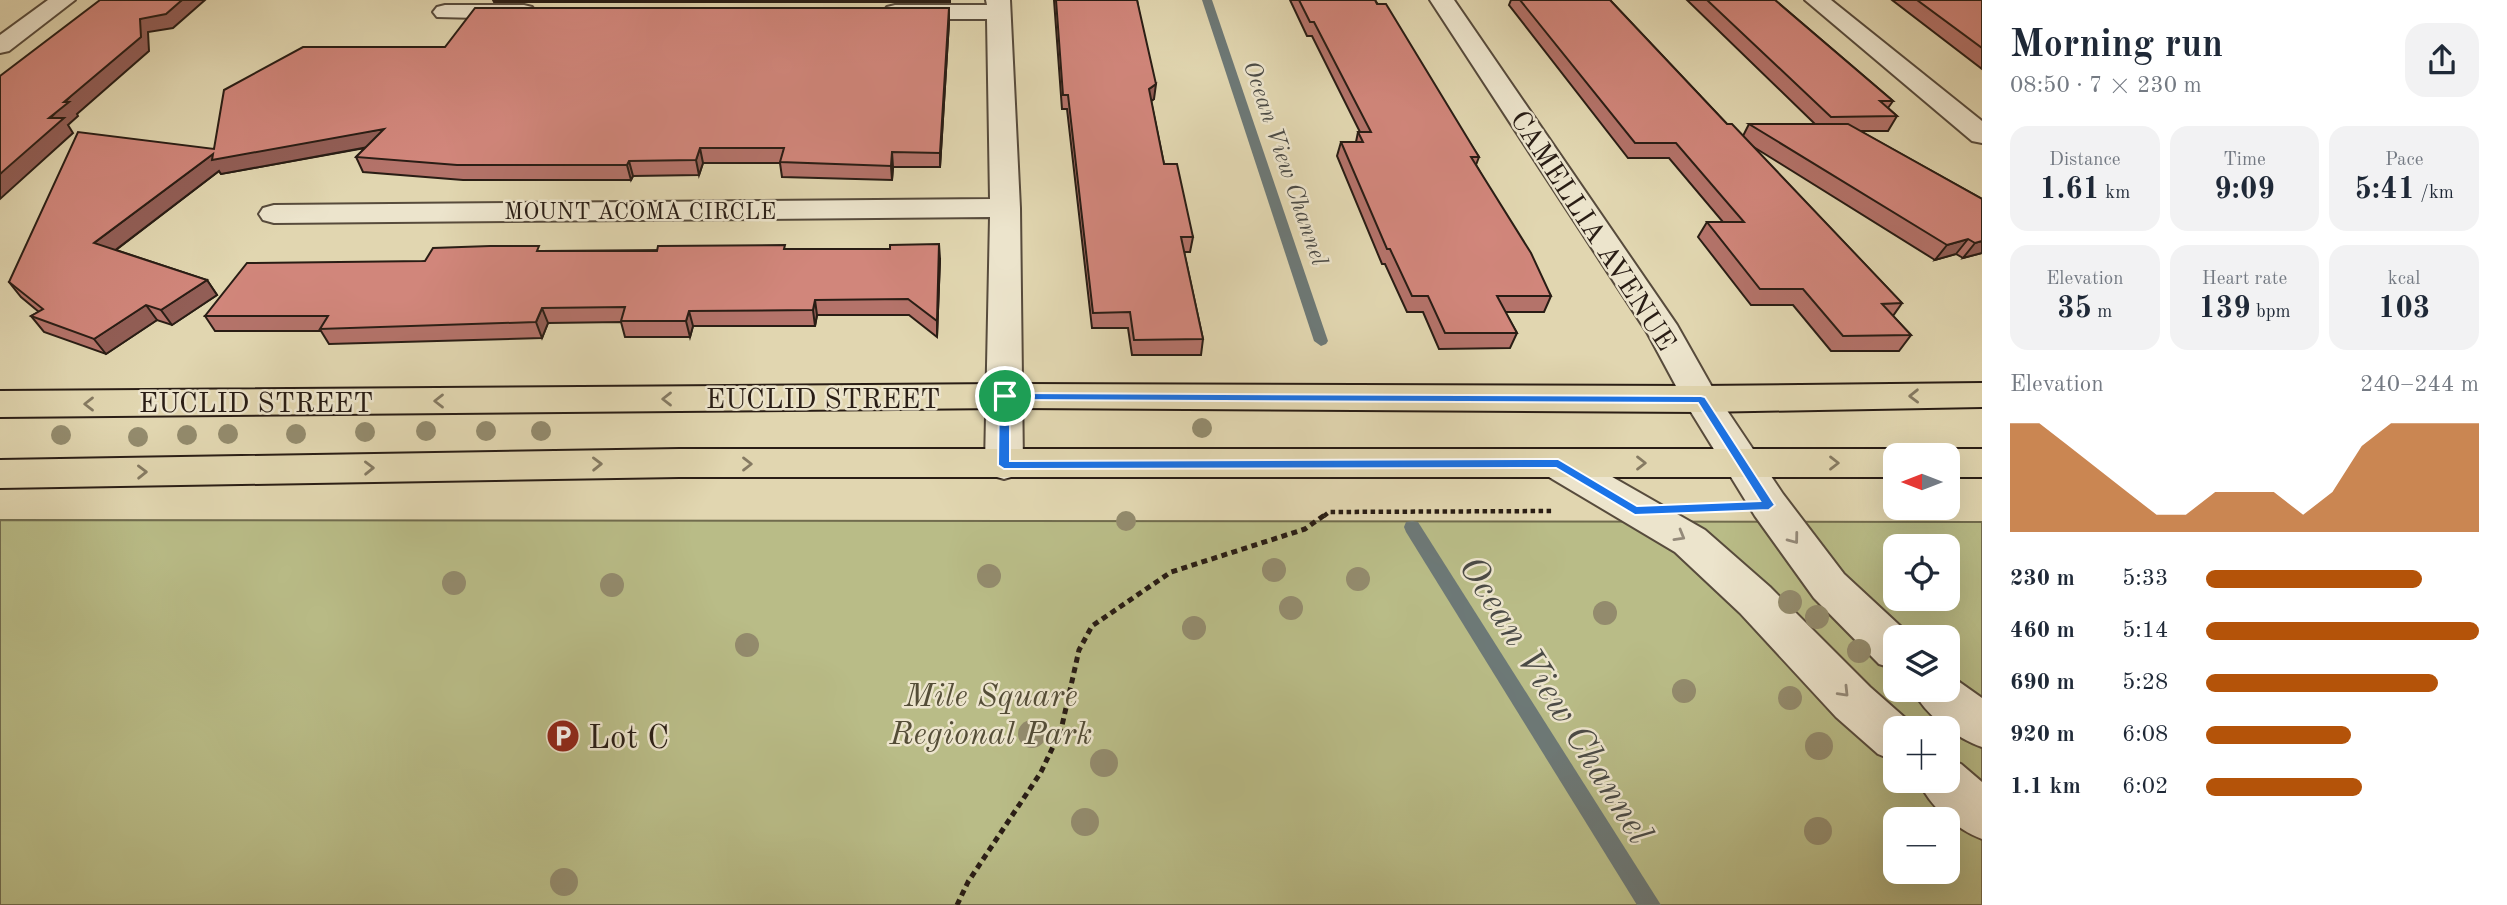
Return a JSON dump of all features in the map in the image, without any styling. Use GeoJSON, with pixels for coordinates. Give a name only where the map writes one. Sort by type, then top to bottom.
{"type":"FeatureCollection","features":[{"type":"Feature","properties":{"kind":"main road","name":"EUCLID STREET"},"geometry":{"type":"LineString","coordinates":[[0,404],[1005,396],[1701,399],[1982,395]]}},
{"type":"Feature","properties":{"kind":"main road"},"geometry":{"type":"LineString","coordinates":[[0,474],[679,463],[1883,463]]}},
{"type":"Feature","properties":{"kind":"main road"},"geometry":{"type":"LineString","coordinates":[[1960,463],[1982,463]]}},
{"type":"Feature","properties":{"kind":"street"},"geometry":{"type":"LineString","coordinates":[[0,46],[63,0]]}},
{"type":"Feature","properties":{"kind":"street","name":"CAMELLIA AVENUE"},"geometry":{"type":"LineString","coordinates":[[1442,0],[1665,333],[1701,399],[1741,463],[1829,586],[1883,638]]}},
{"type":"Feature","properties":{"kind":"street"},"geometry":{"type":"LineString","coordinates":[[1817,0],[1982,135]]}},
{"type":"Feature","properties":{"kind":"street"},"geometry":{"type":"LineString","coordinates":[[874,12],[998,6],[1005,208],[1004,465]]}},
{"type":"Feature","properties":{"kind":"street"},"geometry":{"type":"LineString","coordinates":[[445,12],[542,12]]}},
{"type":"Feature","properties":{"kind":"street","name":"MOUNT ACOMA CIRCLE"},"geometry":{"type":"LineString","coordinates":[[274,214],[1005,208]]}},
{"type":"Feature","properties":{"kind":"street"},"geometry":{"type":"LineString","coordinates":[[1558,464],[1690,541],[1755,600],[1853,702],[1883,728]]}},
{"type":"Feature","properties":{"kind":"street"},"geometry":{"type":"LineString","coordinates":[[1951,702],[1982,726]]}},
{"type":"Feature","properties":{"kind":"street"},"geometry":{"type":"LineString","coordinates":[[1957,793],[1982,815]]}},
{"type":"Feature","properties":{"kind":"path"},"geometry":{"type":"LineString","coordinates":[[957,905],[968,882],[1041,772],[1061,730],[1079,650],[1092,626],[1171,572],[1305,529],[1329,512],[1635,510]]}},
{"type":"Feature","properties":{"kind":"green space","name":"Mile Square Regional Park"},"geometry":{"type":"Polygon","coordinates":[[[0,520],[1982,522],[1982,905],[0,905],[0,520]]]}},
{"type":"Feature","properties":{"kind":"building"},"geometry":{"type":"Polygon","coordinates":[[[100,0],[182,0],[166,14],[140,19],[141,37],[64,102],[69,102],[49,118],[64,118],[0,174],[0,76],[100,0]]]}},
{"type":"Feature","properties":{"kind":"building"},"geometry":{"type":"Polygon","coordinates":[[[1056,0],[1137,0],[1156,84],[1149,89],[1164,164],[1177,164],[1193,237],[1181,237],[1203,339],[1134,340],[1130,312],[1093,313],[1068,95],[1063,95],[1056,0]]]}},
{"type":"Feature","properties":{"kind":"building"},"geometry":{"type":"Polygon","coordinates":[[[1299,0],[1375,0],[1377,4],[1386,4],[1479,157],[1471,157],[1531,253],[1551,296],[1497,296],[1517,333],[1445,333],[1428,296],[1412,296],[1390,249],[1387,249],[1341,142],[1363,142],[1358,132],[1371,132],[1314,22],[1310,22],[1299,0]]]}},
{"type":"Feature","properties":{"kind":"building"},"geometry":{"type":"Polygon","coordinates":[[[1520,0],[1610,0],[1902,303],[1882,304],[1911,335],[1843,336],[1803,289],[1760,289],[1707,222],[1744,222],[1676,143],[1635,143],[1520,0]]]}},
{"type":"Feature","properties":{"kind":"building"},"geometry":{"type":"Polygon","coordinates":[[[1707,0],[1775,0],[1893,101],[1880,101],[1897,116],[1831,117],[1707,0]]]}},
{"type":"Feature","properties":{"kind":"building"},"geometry":{"type":"Polygon","coordinates":[[[1917,0],[1982,0],[1982,48],[1917,0]]]}},
{"type":"Feature","properties":{"kind":"building"},"geometry":{"type":"Polygon","coordinates":[[[475,8],[949,8],[940,153],[892,152],[891,166],[780,162],[784,148],[700,148],[696,160],[629,161],[627,165],[457,165],[356,157],[384,129],[212,160],[213,154],[94,243],[207,280],[161,310],[146,305],[94,339],[31,316],[43,309],[9,282],[78,132],[214,149],[224,90],[303,47],[445,47],[475,8]]]}},
{"type":"Feature","properties":{"kind":"building"},"geometry":{"type":"Polygon","coordinates":[[[1749,124],[1848,124],[1982,199],[1982,241],[1975,243],[1968,239],[1947,245],[1749,124]]]}},
{"type":"Feature","properties":{"kind":"building"},"geometry":{"type":"Polygon","coordinates":[[[939,244],[937,321],[908,299],[815,300],[813,310],[689,311],[686,321],[621,321],[625,307],[542,308],[536,322],[320,329],[328,316],[205,316],[247,263],[425,261],[433,248],[490,246],[539,246],[537,251],[657,251],[658,246],[785,245],[784,249],[890,249],[890,245],[939,244]]]}},
{"type":"Feature","properties":{"kind":"waterway","name":"Ocean View Channel"},"geometry":{"type":"LineString","coordinates":[[1207,0],[1321,341]]}},
{"type":"Feature","properties":{"kind":"waterway","name":"Ocean View Channel"},"geometry":{"type":"LineString","coordinates":[[1412,527],[1650,905]]}},
{"type":"Feature","properties":{"kind":"place","name":"Lot C"},"geometry":{"type":"Point","coordinates":[563,736]}},
{"type":"Feature","properties":{"kind":"route"},"geometry":{"type":"LineString","coordinates":[[1005,396],[1701,399],[1769,505],[1635,510],[1558,464],[1004,465],[1005,396]]}}]}
